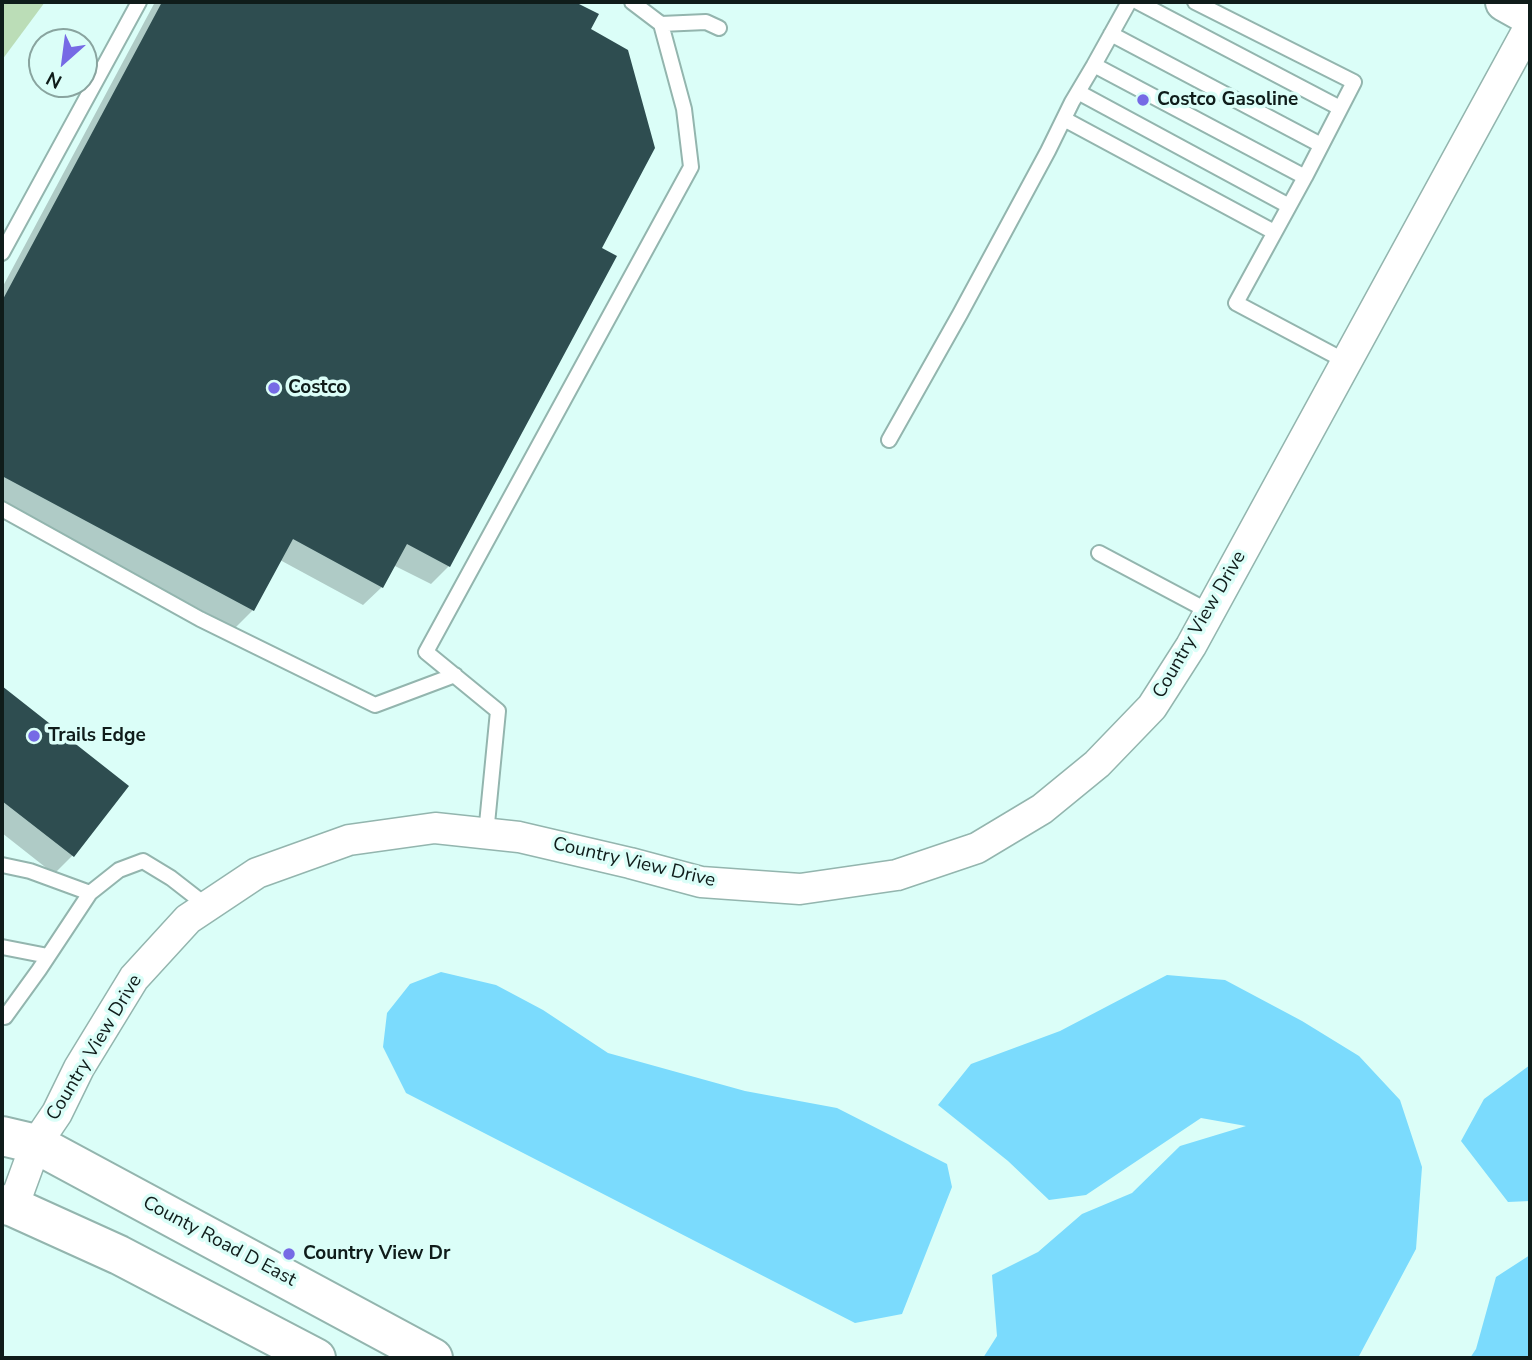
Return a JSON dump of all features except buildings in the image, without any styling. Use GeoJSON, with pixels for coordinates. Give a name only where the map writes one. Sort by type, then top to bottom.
{"type":"FeatureCollection","features":[{"type":"Feature","properties":{"kind":"street"},"geometry":{"type":"LineString","coordinates":[[1505,2],[1530,16]]}},
{"type":"Feature","properties":{"kind":"street","name":"Country View Drive"},"geometry":{"type":"LineString","coordinates":[[7,1206],[19,1140],[57,1113],[79,1068],[134,978],[188,919],[257,873],[349,840],[435,828],[519,837],[701,882],[800,889],[897,874],[977,848],[1042,809],[1097,764],[1152,707],[1191,646],[1530,26]]}},
{"type":"Feature","properties":{"kind":"street","name":"County Road D East"},"geometry":{"type":"LineString","coordinates":[[19,1140],[433,1358]]}},
{"type":"Feature","properties":{"kind":"street"},"geometry":{"type":"LineString","coordinates":[[7,1206],[119,1255],[316,1358]]}},
{"type":"Feature","properties":{"kind":"lane"},"geometry":{"type":"LineString","coordinates":[[2,253],[139,2]]}},
{"type":"Feature","properties":{"kind":"lane"},"geometry":{"type":"LineString","coordinates":[[486,834],[498,711],[426,652],[691,167],[684,110],[661,24],[632,2]]}},
{"type":"Feature","properties":{"kind":"lane"},"geometry":{"type":"LineString","coordinates":[[889,440],[1129,2]]}},
{"type":"Feature","properties":{"kind":"lane"},"geometry":{"type":"LineString","coordinates":[[1138,2],[1340,108]]}},
{"type":"Feature","properties":{"kind":"lane"},"geometry":{"type":"LineString","coordinates":[[1195,2],[1354,82],[1236,303],[1347,362]]}},
{"type":"Feature","properties":{"kind":"lane"},"geometry":{"type":"LineString","coordinates":[[661,24],[706,22],[719,28]]}},
{"type":"Feature","properties":{"kind":"lane"},"geometry":{"type":"LineString","coordinates":[[1111,34],[1321,145]]}},
{"type":"Feature","properties":{"kind":"lane"},"geometry":{"type":"LineString","coordinates":[[1094,65],[1305,177]]}},
{"type":"Feature","properties":{"kind":"lane"},"geometry":{"type":"LineString","coordinates":[[1078,92],[1289,206]]}},
{"type":"Feature","properties":{"kind":"lane"},"geometry":{"type":"LineString","coordinates":[[1063,119],[1275,232]]}},
{"type":"Feature","properties":{"kind":"lane"},"geometry":{"type":"LineString","coordinates":[[2,509],[200,619],[375,705],[455,675]]}},
{"type":"Feature","properties":{"kind":"lane"},"geometry":{"type":"LineString","coordinates":[[1099,553],[1210,612]]}},
{"type":"Feature","properties":{"kind":"lane"},"geometry":{"type":"LineString","coordinates":[[2,1017],[5,1017],[90,894],[119,870],[143,861],[171,878],[207,906]]}},
{"type":"Feature","properties":{"kind":"lane"},"geometry":{"type":"LineString","coordinates":[[2,865],[30,871],[90,894]]}},
{"type":"Feature","properties":{"kind":"lane"},"geometry":{"type":"LineString","coordinates":[[2,947],[48,956]]}},
{"type":"Feature","properties":{"kind":"green space"},"geometry":{"type":"Polygon","coordinates":[[[2,2],[45,2],[2,60],[2,2]]]}},
{"type":"Feature","properties":{"kind":"water"},"geometry":{"type":"Polygon","coordinates":[[[441,972],[496,985],[543,1010],[608,1053],[745,1091],[837,1108],[947,1164],[952,1187],[902,1314],[855,1323],[406,1093],[383,1047],[387,1013],[410,984],[441,972]]]}},
{"type":"Feature","properties":{"kind":"water"},"geometry":{"type":"Polygon","coordinates":[[[1167,975],[1225,980],[1302,1021],[1359,1056],[1400,1100],[1422,1167],[1416,1249],[1358,1358],[983,1358],[997,1336],[992,1275],[1038,1252],[1082,1214],[1132,1193],[1180,1146],[1246,1126],[1201,1118],[1086,1195],[1049,1200],[1008,1161],[938,1105],[971,1064],[1060,1031],[1167,975]]]}},
{"type":"Feature","properties":{"kind":"water"},"geometry":{"type":"Polygon","coordinates":[[[1530,1065],[1530,1201],[1508,1202],[1461,1141],[1484,1099],[1530,1065]]]}},
{"type":"Feature","properties":{"kind":"water"},"geometry":{"type":"Polygon","coordinates":[[[1530,1255],[1530,1358],[1470,1358],[1476,1349],[1496,1277],[1530,1255]]]}},
{"type":"Feature","properties":{"kind":"place","name":"Costco Gasoline"},"geometry":{"type":"Point","coordinates":[1143,100]}},
{"type":"Feature","properties":{"kind":"place","name":"Costco"},"geometry":{"type":"Point","coordinates":[274,388]}},
{"type":"Feature","properties":{"kind":"place","name":"Trails Edge"},"geometry":{"type":"Point","coordinates":[34,736]}},
{"type":"Feature","properties":{"kind":"place","name":"Country View Dr"},"geometry":{"type":"Point","coordinates":[289,1254]}}]}
